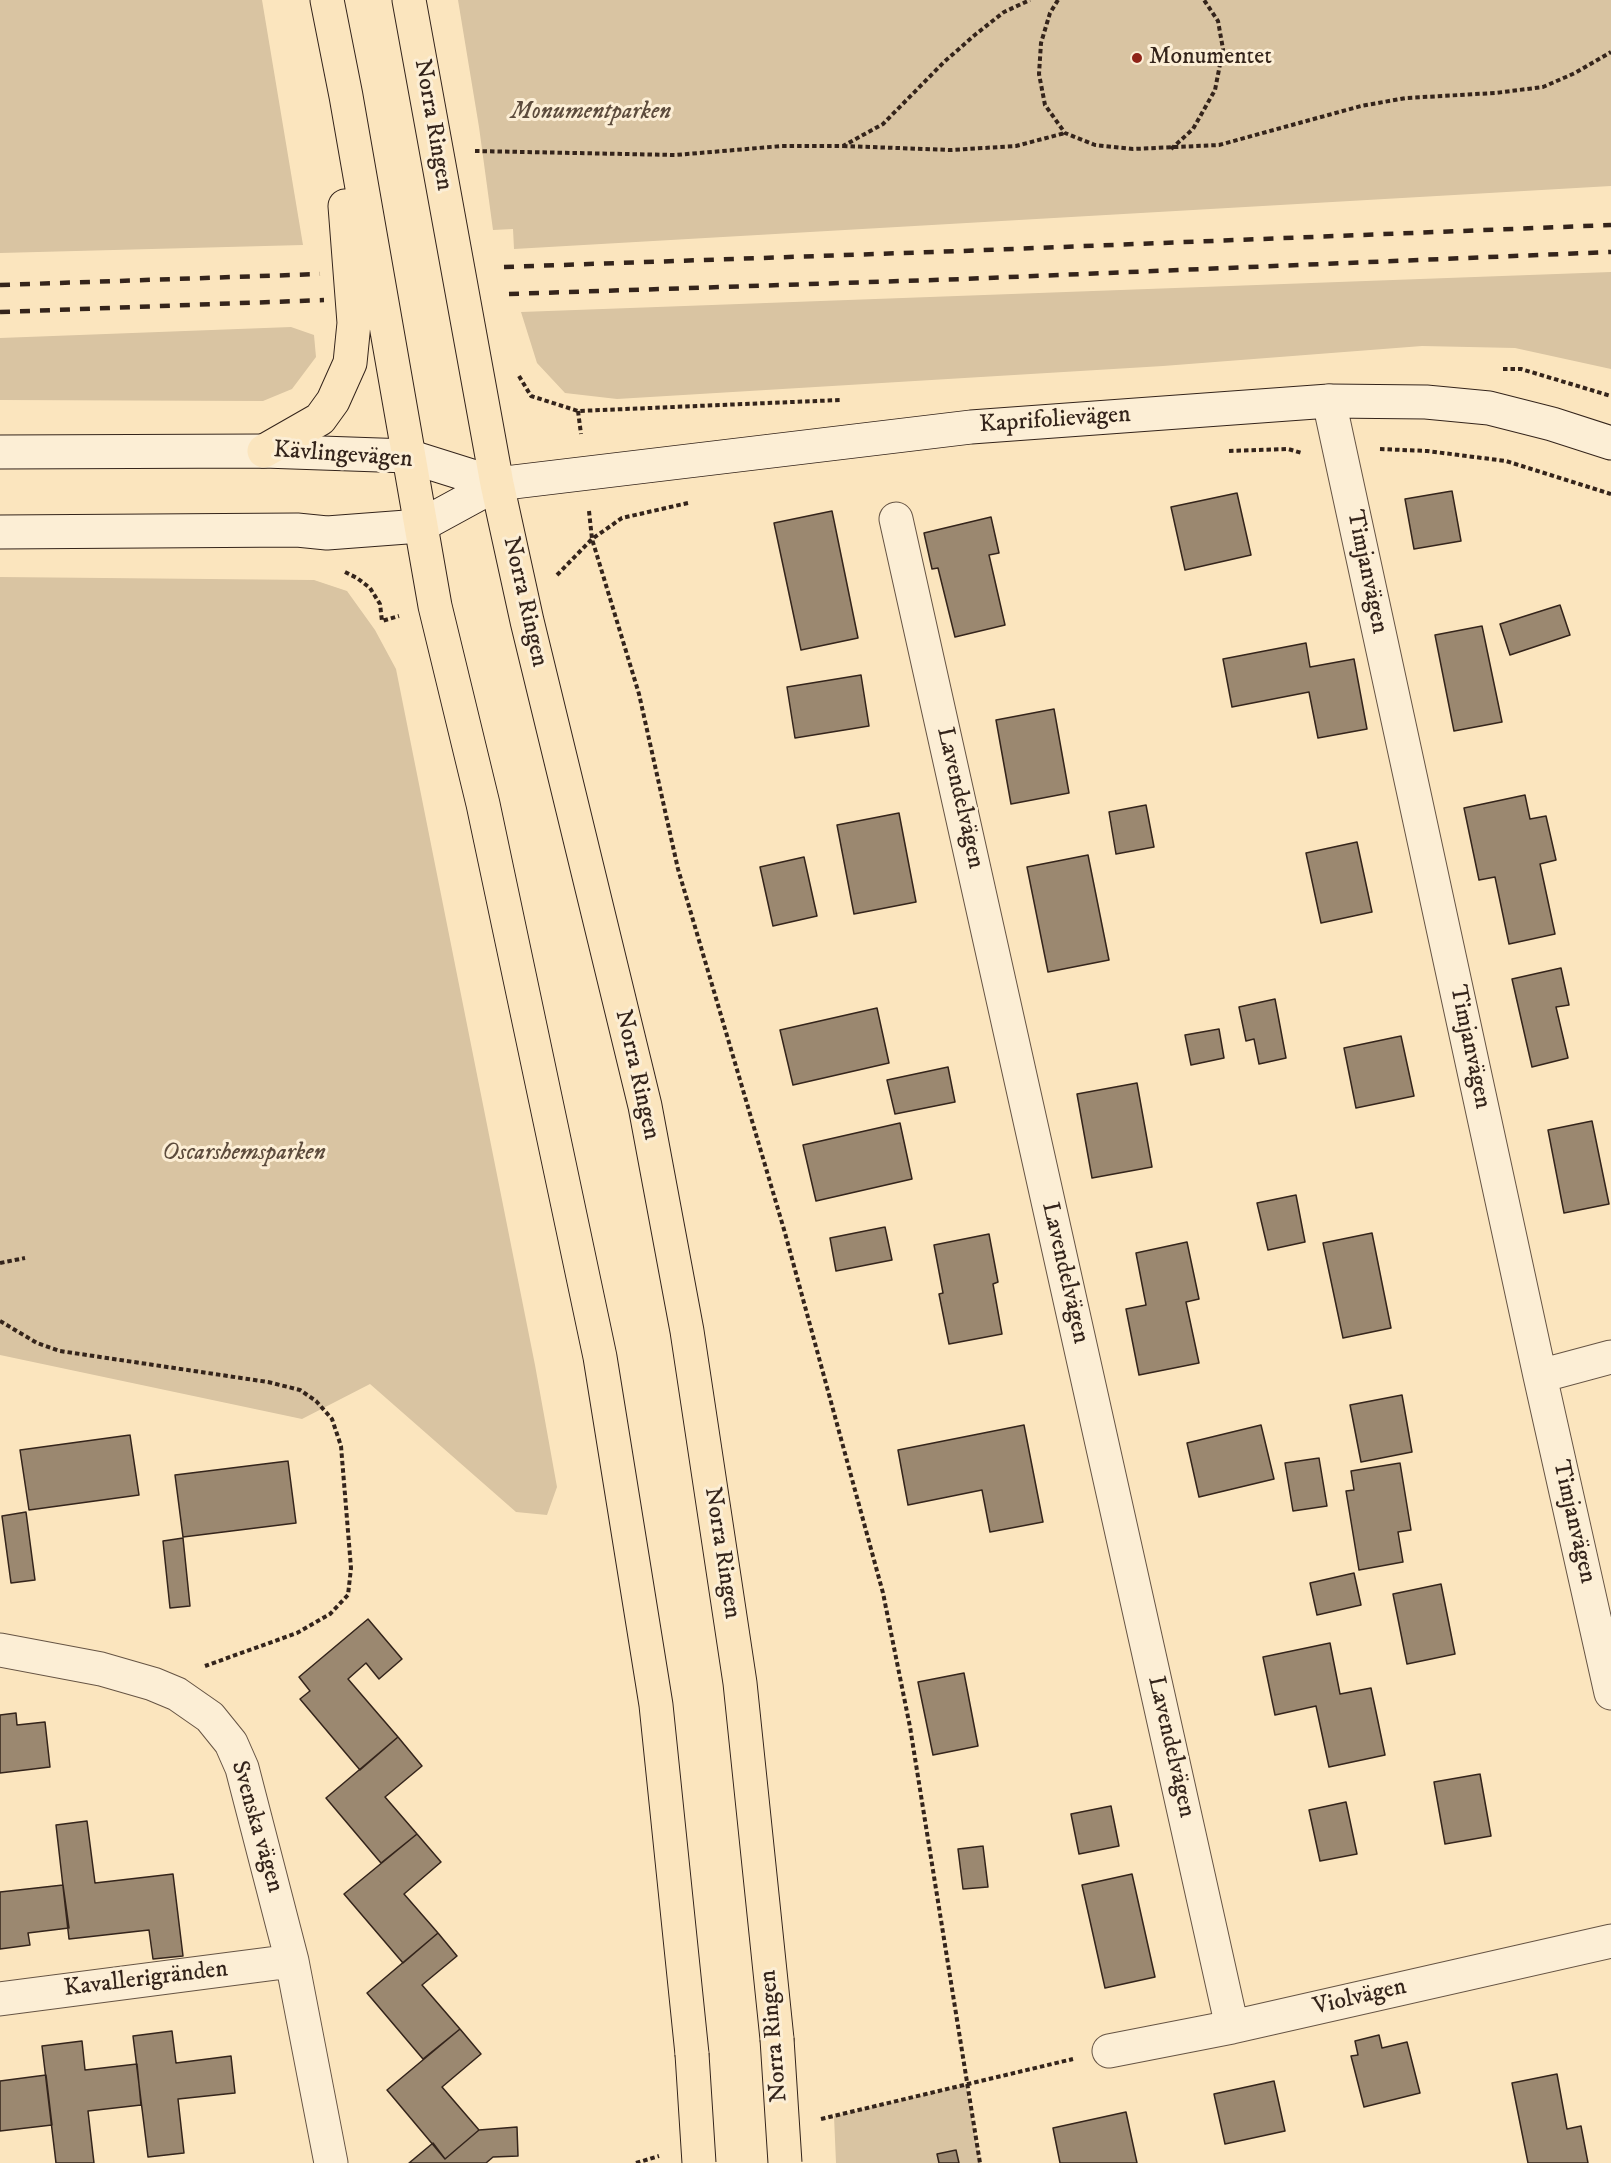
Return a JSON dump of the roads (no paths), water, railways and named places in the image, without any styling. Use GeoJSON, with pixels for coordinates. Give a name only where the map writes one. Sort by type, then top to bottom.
{"type":"FeatureCollection","features":[{"type":"Feature","properties":{"kind":"main road"},"geometry":{"type":"LineString","coordinates":[[327,0],[346,96],[435,606],[485,815],[600,1357],[656,1705],[692,2054],[699,2163]]}},
{"type":"Feature","properties":{"kind":"main road","name":"Norra Ringen"},"geometry":{"type":"LineString","coordinates":[[409,0],[497,484],[519,586],[645,1106],[687,1331],[740,1683],[777,2039],[785,2163]]}},
{"type":"Feature","properties":{"kind":"main road"},"geometry":{"type":"LineString","coordinates":[[264,450],[320,418],[333,401],[350,363],[354,323],[344,196],[346,96]]}},
{"type":"Feature","properties":{"kind":"street","name":"Kaprifolievägen"},"geometry":{"type":"LineString","coordinates":[[497,484],[971,427],[1329,401],[1426,402],[1489,408],[1552,424],[1611,443]]}},
{"type":"Feature","properties":{"kind":"street","name":"Timjanvägen"},"geometry":{"type":"LineString","coordinates":[[1329,401],[1611,1693]]}},
{"type":"Feature","properties":{"kind":"street","name":"Kävlingevägen"},"geometry":{"type":"LineString","coordinates":[[0,452],[264,450],[408,456],[497,484]]}},
{"type":"Feature","properties":{"kind":"street"},"geometry":{"type":"LineString","coordinates":[[0,532],[297,530],[327,533],[420,526],[497,484]]}},
{"type":"Feature","properties":{"kind":"street","name":"Lavendelvägen"},"geometry":{"type":"LineString","coordinates":[[896,519],[1232,2027]]}},
{"type":"Feature","properties":{"kind":"street"},"geometry":{"type":"LineString","coordinates":[[1540,1376],[1611,1357]]}},
{"type":"Feature","properties":{"kind":"street","name":"Svenska vägen"},"geometry":{"type":"LineString","coordinates":[[0,1650],[101,1669],[153,1684],[177,1694],[210,1717],[231,1743],[242,1768],[292,1960],[331,2163]]}},
{"type":"Feature","properties":{"kind":"street","name":"Violvägen"},"geometry":{"type":"LineString","coordinates":[[1109,2051],[1232,2027],[1611,1941]]}},
{"type":"Feature","properties":{"kind":"street","name":"Kavallerigränden"},"geometry":{"type":"LineString","coordinates":[[0,1999],[292,1960]]}},
{"type":"Feature","properties":{"kind":"railway"},"geometry":{"type":"LineString","coordinates":[[504,267],[1611,225]]}},
{"type":"Feature","properties":{"kind":"railway"},"geometry":{"type":"LineString","coordinates":[[509,294],[963,279],[1611,252]]}},
{"type":"Feature","properties":{"kind":"railway"},"geometry":{"type":"LineString","coordinates":[[0,285],[320,274]]}},
{"type":"Feature","properties":{"kind":"railway"},"geometry":{"type":"LineString","coordinates":[[0,312],[324,300]]}},
{"type":"Feature","properties":{"kind":"place","name":"Monumentet"},"geometry":{"type":"Point","coordinates":[1137,58]}},
{"type":"Feature","properties":{"kind":"park label","name":"Monumentparken"},"geometry":{"type":"Point","coordinates":[591,113]}},
{"type":"Feature","properties":{"kind":"park label","name":"Oscarshemsparken"},"geometry":{"type":"Point","coordinates":[244,1154]}}]}
